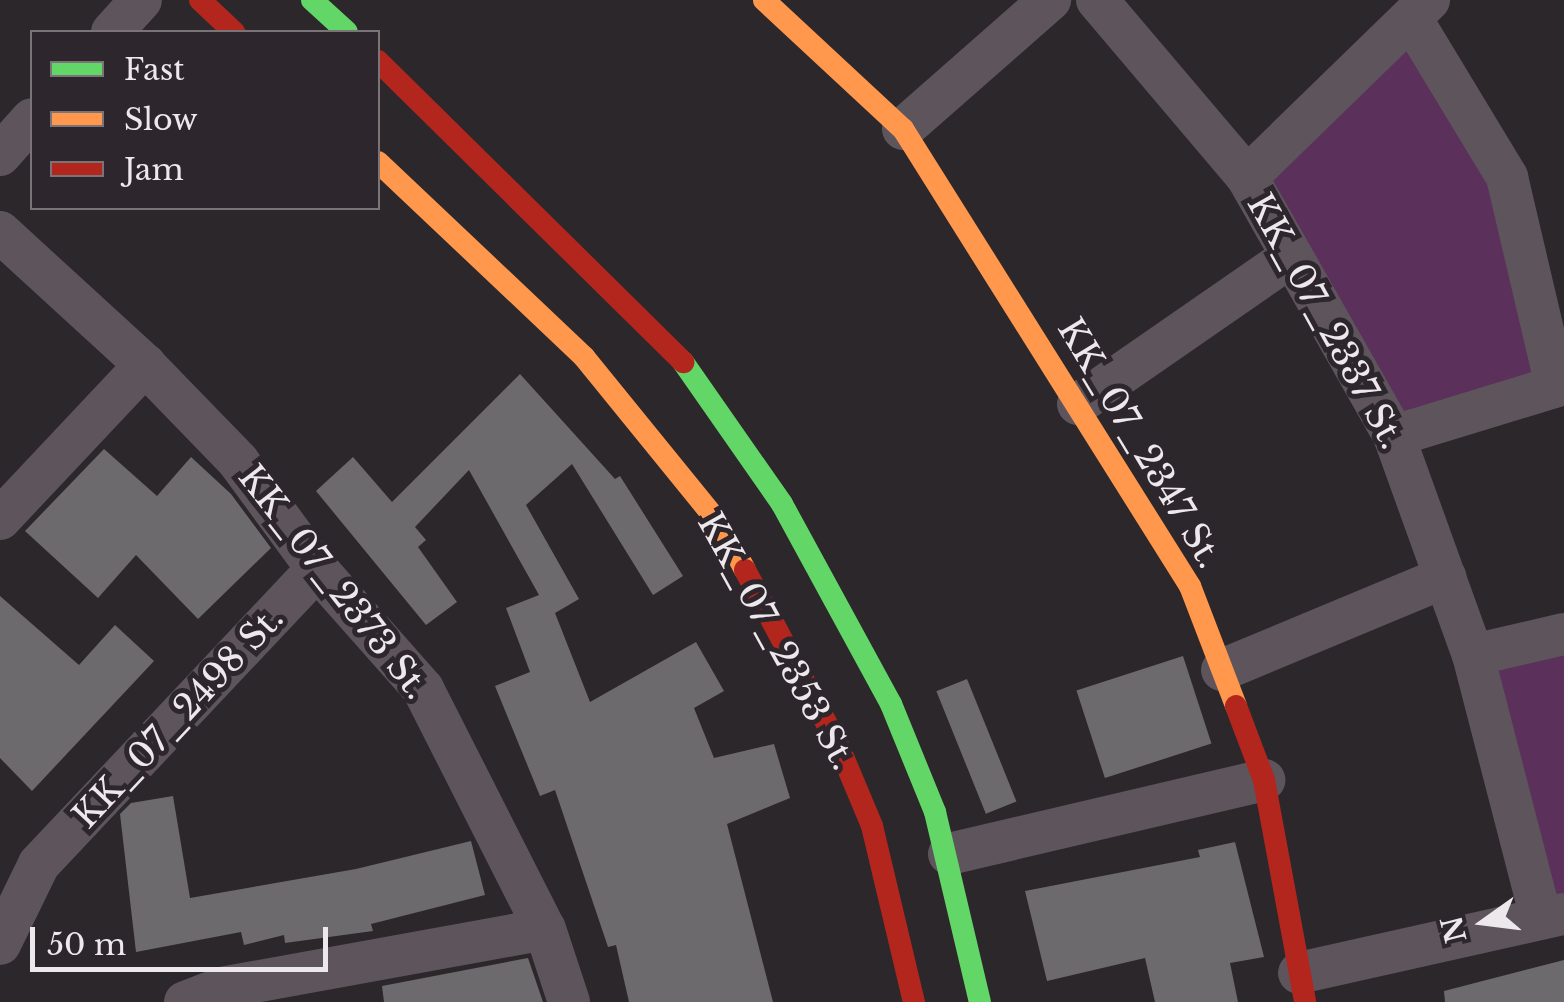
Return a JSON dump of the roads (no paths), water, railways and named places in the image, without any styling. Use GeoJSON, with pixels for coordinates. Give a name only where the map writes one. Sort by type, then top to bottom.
{"type":"FeatureCollection","features":[{"type":"Feature","properties":{"kind":"street"},"geometry":{"type":"LineString","coordinates":[[114,30],[141,0]]}},
{"type":"Feature","properties":{"kind":"street"},"geometry":{"type":"LineString","coordinates":[[200,0],[232,30]]}},
{"type":"Feature","properties":{"kind":"street"},"geometry":{"type":"LineString","coordinates":[[312,0],[345,30]]}},
{"type":"Feature","properties":{"kind":"street"},"geometry":{"type":"LineString","coordinates":[[903,129],[1050,0]]}},
{"type":"Feature","properties":{"kind":"street","name":"KK_07_2337 St."},"geometry":{"type":"LineString","coordinates":[[1106,3],[1247,178],[1394,436],[1473,655],[1553,916]]}},
{"type":"Feature","properties":{"kind":"street","name":"KK_07_2347 St."},"geometry":{"type":"LineString","coordinates":[[781,5],[903,129],[1190,586],[1264,780],[1302,987]]}},
{"type":"Feature","properties":{"kind":"street"},"geometry":{"type":"LineString","coordinates":[[1247,178],[1421,10],[1507,176],[1560,385],[1394,436]]}},
{"type":"Feature","properties":{"kind":"street","name":"KK_07_2353 St."},"geometry":{"type":"LineString","coordinates":[[380,63],[681,359],[782,504],[891,704],[949,854],[980,1002]]}},
{"type":"Feature","properties":{"kind":"street"},"geometry":{"type":"LineString","coordinates":[[0,154],[30,121]]}},
{"type":"Feature","properties":{"kind":"street","name":"KK_07_2353 St."},"geometry":{"type":"LineString","coordinates":[[380,164],[584,357],[723,528],[839,747],[872,826],[914,1002]]}},
{"type":"Feature","properties":{"kind":"street","name":"KK_07_2373 St."},"geometry":{"type":"LineString","coordinates":[[0,232],[145,364],[238,461],[317,569],[424,690],[546,929],[569,1002]]}},
{"type":"Feature","properties":{"kind":"street"},"geometry":{"type":"LineString","coordinates":[[1078,404],[1292,256]]}},
{"type":"Feature","properties":{"kind":"street"},"geometry":{"type":"LineString","coordinates":[[0,519],[145,364]]}},
{"type":"Feature","properties":{"kind":"street","name":"KK_07_2498 St."},"geometry":{"type":"LineString","coordinates":[[0,944],[38,864],[317,569]]}},
{"type":"Feature","properties":{"kind":"street"},"geometry":{"type":"LineString","coordinates":[[1222,670],[1445,577]]}},
{"type":"Feature","properties":{"kind":"street"},"geometry":{"type":"LineString","coordinates":[[1473,655],[1564,634]]}},
{"type":"Feature","properties":{"kind":"street"},"geometry":{"type":"LineString","coordinates":[[949,854],[1264,780]]}},
{"type":"Feature","properties":{"kind":"street"},"geometry":{"type":"LineString","coordinates":[[1302,987],[1553,916]]}},
{"type":"Feature","properties":{"kind":"street"},"geometry":{"type":"LineString","coordinates":[[203,995],[546,929]]}}]}
